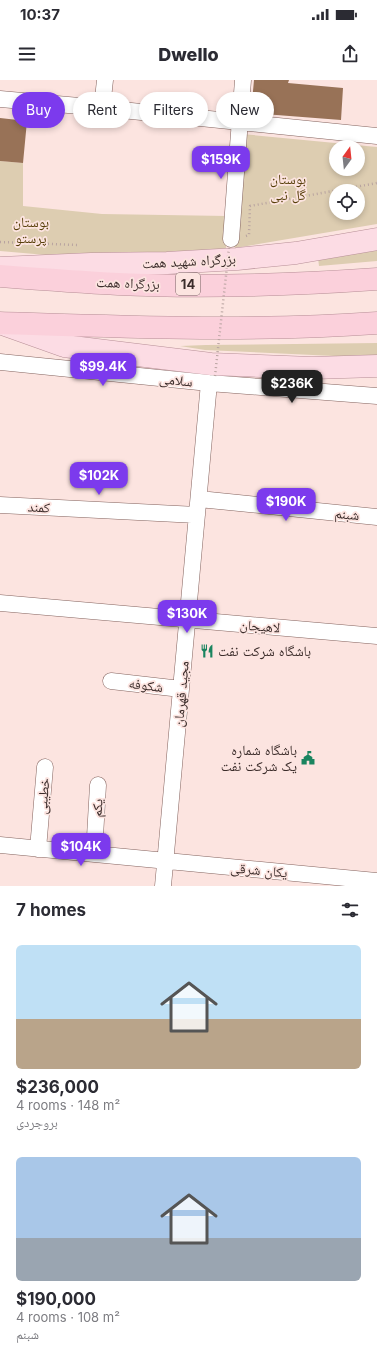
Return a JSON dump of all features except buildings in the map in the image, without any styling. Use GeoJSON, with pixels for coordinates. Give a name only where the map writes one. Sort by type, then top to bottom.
{"type":"FeatureCollection","features":[{"type":"Feature","properties":{"kind":"highway","name":"بزرگراه همت"},"geometry":{"type":"LineString","coordinates":[[0,276],[119,284],[241,284],[377,279]]}},
{"type":"Feature","properties":{"kind":"highway"},"geometry":{"type":"LineString","coordinates":[[0,323],[240,329],[377,323]]}},
{"type":"Feature","properties":{"kind":"main road","name":"بزرگراه شهید همت"},"geometry":{"type":"LineString","coordinates":[[0,268],[167,263],[237,258],[296,253],[377,239]]}},
{"type":"Feature","properties":{"kind":"main road"},"geometry":{"type":"LineString","coordinates":[[0,323],[64,346],[211,364],[312,368],[377,366]]}},
{"type":"Feature","properties":{"kind":"street"},"geometry":{"type":"LineString","coordinates":[[104,92],[105,80]]}},
{"type":"Feature","properties":{"kind":"street"},"geometry":{"type":"LineString","coordinates":[[242,92],[243,80]]}},
{"type":"Feature","properties":{"kind":"street"},"geometry":{"type":"LineString","coordinates":[[0,99],[73,105]]}},
{"type":"Feature","properties":{"kind":"street"},"geometry":{"type":"LineString","coordinates":[[131,111],[216,120]]}},
{"type":"Feature","properties":{"kind":"street"},"geometry":{"type":"LineString","coordinates":[[274,126],[377,136]]}},
{"type":"Feature","properties":{"kind":"street"},"geometry":{"type":"LineString","coordinates":[[230,244],[239,128]]}},
{"type":"Feature","properties":{"kind":"street","name":"سلامی"},"geometry":{"type":"LineString","coordinates":[[0,362],[212,379],[377,396]]}},
{"type":"Feature","properties":{"kind":"street","name":"مجید قهرمان"},"geometry":{"type":"LineString","coordinates":[[163,886],[198,499],[212,379]]}},
{"type":"Feature","properties":{"kind":"street","name":"شبنم"},"geometry":{"type":"LineString","coordinates":[[198,499],[377,517]]}},
{"type":"Feature","properties":{"kind":"street","name":"کمند"},"geometry":{"type":"LineString","coordinates":[[0,505],[197,515]]}},
{"type":"Feature","properties":{"kind":"street","name":"لاهیجان"},"geometry":{"type":"LineString","coordinates":[[0,603],[377,636]]}},
{"type":"Feature","properties":{"kind":"street","name":"شکوفه"},"geometry":{"type":"LineString","coordinates":[[111,681],[181,690]]}},
{"type":"Feature","properties":{"kind":"street","name":"خطیبی"},"geometry":{"type":"LineString","coordinates":[[38,849],[45,767]]}},
{"type":"Feature","properties":{"kind":"street","name":"یکم"},"geometry":{"type":"LineString","coordinates":[[94,854],[98,785]]}},
{"type":"Feature","properties":{"kind":"street","name":"یکان شرقی"},"geometry":{"type":"LineString","coordinates":[[0,845],[377,881]]}},
{"type":"Feature","properties":{"kind":"path"},"geometry":{"type":"LineString","coordinates":[[212,379],[230,244],[249,235],[250,206],[377,183]]}},
{"type":"Feature","properties":{"kind":"green space","name":"بوستان گل نبی"},"geometry":{"type":"Polygon","coordinates":[[[242,134],[329,142],[329,176],[365,176],[365,146],[377,147],[377,224],[235,248],[242,134]]]}},
{"type":"Feature","properties":{"kind":"green space","name":"بوستان پرستو"},"geometry":{"type":"Polygon","coordinates":[[[0,161],[23,163],[23,206],[102,214],[227,216],[226,252],[69,257],[0,251],[0,161]]]}},
{"type":"Feature","properties":{"kind":"green space"},"geometry":{"type":"Polygon","coordinates":[[[377,249],[377,261],[319,266],[318,258],[377,249]]]}},
{"type":"Feature","properties":{"kind":"green space"},"geometry":{"type":"Polygon","coordinates":[[[377,343],[377,358],[205,350],[180,346],[206,345],[377,343]]]}},
{"type":"Feature","properties":{"kind":"place","name":"باشگاه شرکت نفت"},"geometry":{"type":"Point","coordinates":[207,651]}},
{"type":"Feature","properties":{"kind":"place","name":"باشگاه شماره یک شرکت نفت"},"geometry":{"type":"Point","coordinates":[308,758]}}]}
